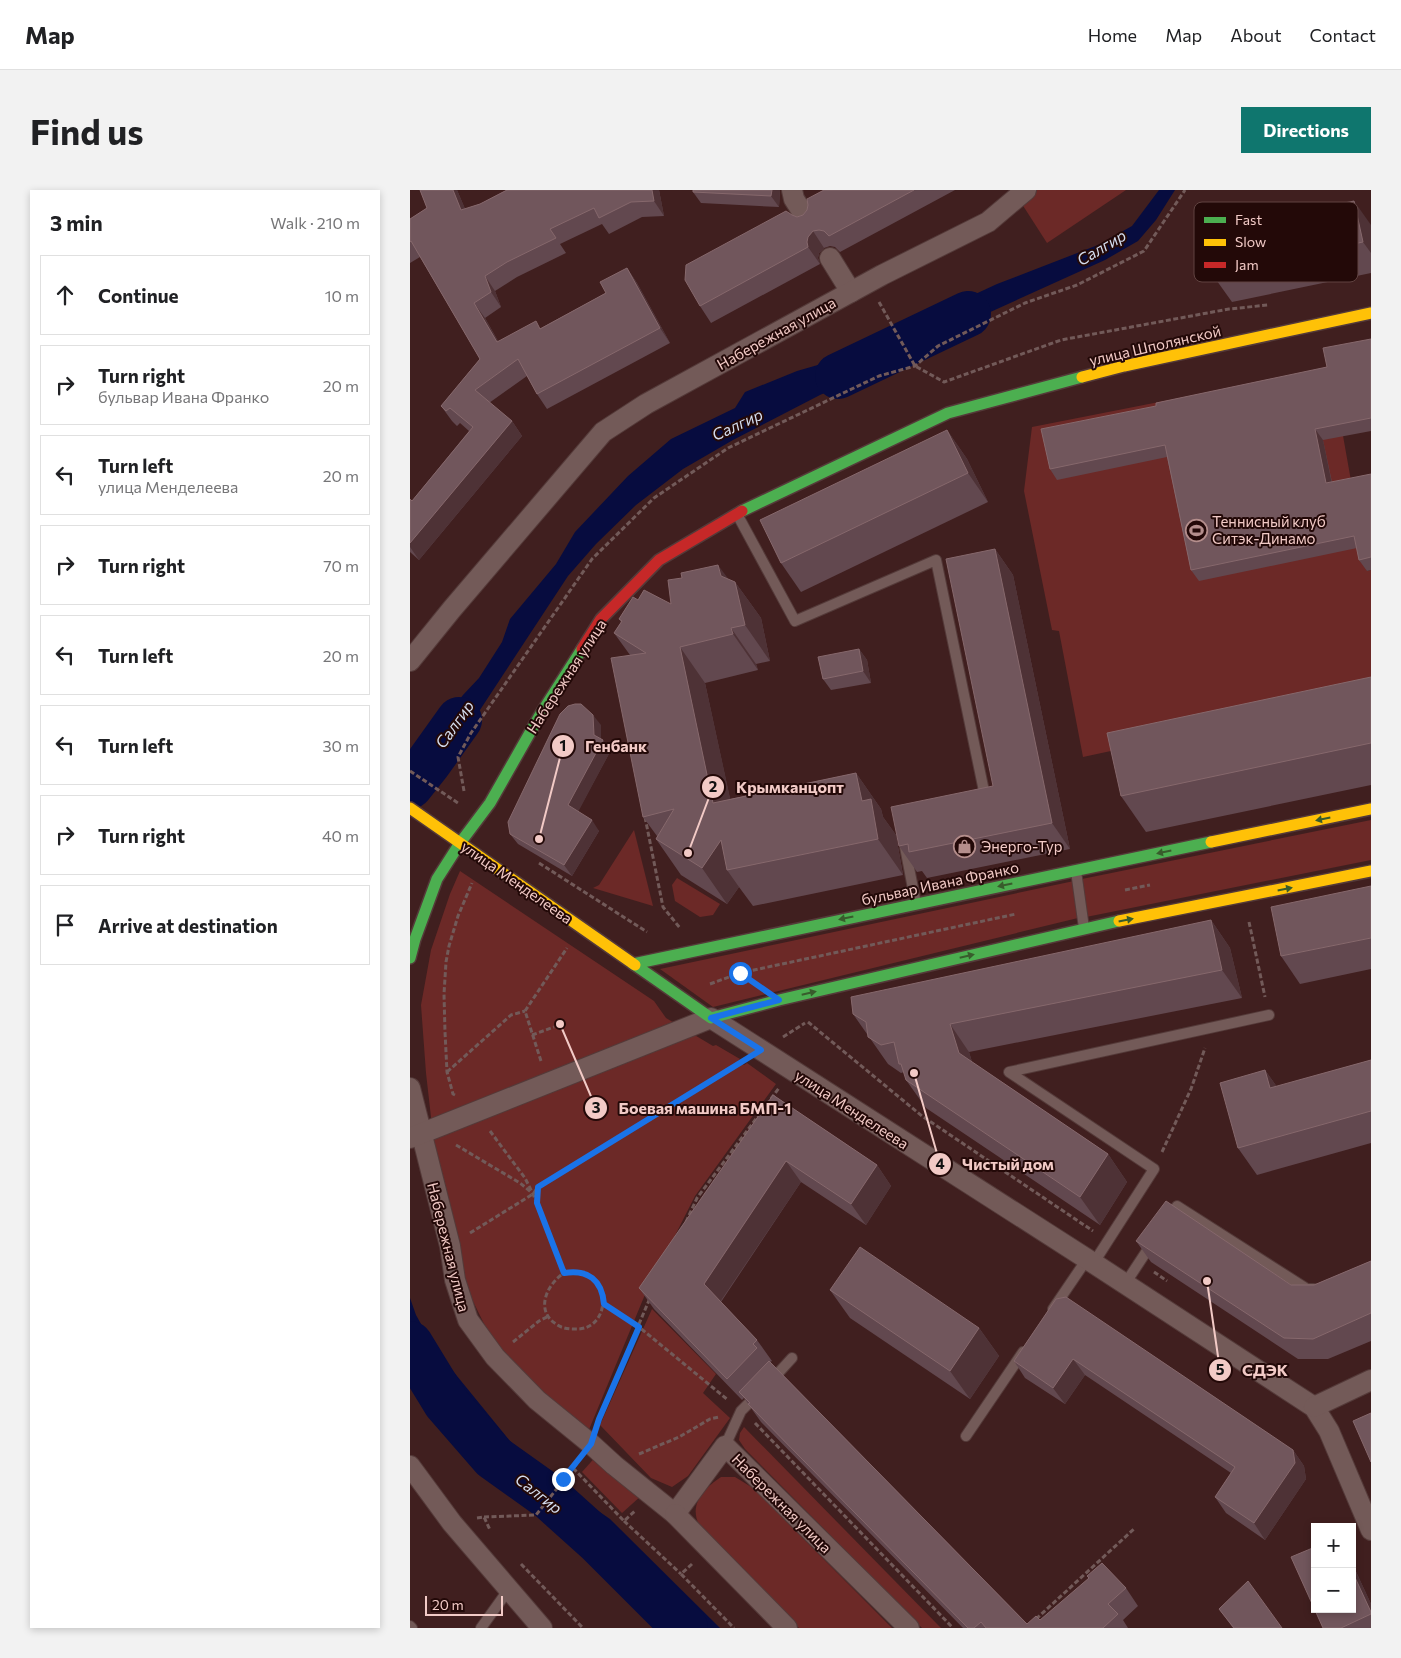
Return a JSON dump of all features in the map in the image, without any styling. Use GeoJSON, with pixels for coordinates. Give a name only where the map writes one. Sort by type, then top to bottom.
{"type":"FeatureCollection","features":[{"type":"Feature","properties":{"kind":"street"},"geometry":{"type":"LineString","coordinates":[[792,190],[794,198],[808,221]]}},
{"type":"Feature","properties":{"kind":"street","name":"Набережная улица"},"geometry":{"type":"LineString","coordinates":[[410,661],[603,432],[646,404],[851,292],[988,222],[1026,190]]}},
{"type":"Feature","properties":{"kind":"street"},"geometry":{"type":"LineString","coordinates":[[830,258],[851,292]]}},
{"type":"Feature","properties":{"kind":"street","name":"улица Шполянской"},"geometry":{"type":"LineString","coordinates":[[948,413],[1124,366],[1371,313]]}},
{"type":"Feature","properties":{"kind":"street","name":"Набережная улица"},"geometry":{"type":"LineString","coordinates":[[410,958],[437,879],[460,842],[490,803],[540,715],[601,620],[659,560],[737,513],[948,413]]}},
{"type":"Feature","properties":{"kind":"street","name":"улица Менделеева"},"geometry":{"type":"LineString","coordinates":[[410,808],[711,1018],[1314,1407],[1329,1431],[1371,1530]]}},
{"type":"Feature","properties":{"kind":"street","name":"бульвар Ивана Франко"},"geometry":{"type":"LineString","coordinates":[[633,964],[1371,809]]}},
{"type":"Feature","properties":{"kind":"street"},"geometry":{"type":"LineString","coordinates":[[415,1136],[711,1018],[779,1000],[1084,928],[1371,871]]}},
{"type":"Feature","properties":{"kind":"street","name":"Набережная улица"},"geometry":{"type":"LineString","coordinates":[[410,1088],[415,1136],[450,1246],[455,1280],[468,1320],[495,1357],[538,1400],[675,1514],[725,1446],[909,1628]]}},
{"type":"Feature","properties":{"kind":"street"},"geometry":{"type":"LineString","coordinates":[[1314,1407],[1371,1380]]}},
{"type":"Feature","properties":{"kind":"street"},"geometry":{"type":"LineString","coordinates":[[410,1466],[452,1523],[542,1628]]}},
{"type":"Feature","properties":{"kind":"street"},"geometry":{"type":"LineString","coordinates":[[675,1514],[787,1628]]}},
{"type":"Feature","properties":{"kind":"lane"},"geometry":{"type":"LineString","coordinates":[[737,513],[796,621],[936,560],[985,796],[966,800]]}},
{"type":"Feature","properties":{"kind":"lane"},"geometry":{"type":"LineString","coordinates":[[902,833],[916,904]]}},
{"type":"Feature","properties":{"kind":"lane"},"geometry":{"type":"LineString","coordinates":[[1076,870],[1084,928]]}},
{"type":"Feature","properties":{"kind":"lane"},"geometry":{"type":"LineString","coordinates":[[1048,1316],[1108,1241],[1154,1169],[1008,1072],[1269,1015]]}},
{"type":"Feature","properties":{"kind":"lane"},"geometry":{"type":"LineString","coordinates":[[1125,1284],[1177,1206],[1307,1289],[1323,1288]]}},
{"type":"Feature","properties":{"kind":"lane"},"geometry":{"type":"LineString","coordinates":[[966,1436],[1032,1340]]}},
{"type":"Feature","properties":{"kind":"lane"},"geometry":{"type":"LineString","coordinates":[[725,1446],[742,1411],[792,1358]]}},
{"type":"Feature","properties":{"kind":"lane"},"geometry":{"type":"LineString","coordinates":[[482,1628],[509,1590]]}},
{"type":"Feature","properties":{"kind":"path"},"geometry":{"type":"LineString","coordinates":[[870,306],[879,302],[915,366],[944,382],[1061,340],[1229,309],[1276,305]]}},
{"type":"Feature","properties":{"kind":"path"},"geometry":{"type":"LineString","coordinates":[[410,771],[456,802]]}},
{"type":"Feature","properties":{"kind":"path"},"geometry":{"type":"LineString","coordinates":[[643,811],[663,907],[684,932],[675,932]]}},
{"type":"Feature","properties":{"kind":"path"},"geometry":{"type":"LineString","coordinates":[[533,859],[647,932],[656,932]]}},
{"type":"Feature","properties":{"kind":"path"},"geometry":{"type":"LineString","coordinates":[[460,1097],[453,1094],[447,1072],[444,994],[449,946],[458,916],[472,882]]}},
{"type":"Feature","properties":{"kind":"path"},"geometry":{"type":"LineString","coordinates":[[1249,922],[1269,1015]]}},
{"type":"Feature","properties":{"kind":"path"},"geometry":{"type":"LineString","coordinates":[[447,1072],[511,1015],[525,1011],[567,947]]}},
{"type":"Feature","properties":{"kind":"path"},"geometry":{"type":"LineString","coordinates":[[706,948],[779,1000],[922,1116],[1108,1241]]}},
{"type":"Feature","properties":{"kind":"path"},"geometry":{"type":"LineString","coordinates":[[525,1011],[543,1065],[540,1087]]}},
{"type":"Feature","properties":{"kind":"path"},"geometry":{"type":"LineString","coordinates":[[532,1035],[554,1027]]}},
{"type":"Feature","properties":{"kind":"path"},"geometry":{"type":"LineString","coordinates":[[1154,1169],[1191,1089],[1212,1028]]}},
{"type":"Feature","properties":{"kind":"path"},"geometry":{"type":"LineString","coordinates":[[450,1246],[533,1194],[538,1187],[761,1050]]}},
{"type":"Feature","properties":{"kind":"path"},"geometry":{"type":"LineString","coordinates":[[686,1223],[697,1198],[782,1084]]}},
{"type":"Feature","properties":{"kind":"path"},"geometry":{"type":"LineString","coordinates":[[491,1132],[525,1178],[537,1203],[564,1273]]}},
{"type":"Feature","properties":{"kind":"path"},"geometry":{"type":"LineString","coordinates":[[456,1145],[520,1183],[533,1194]]}},
{"type":"Feature","properties":{"kind":"path"},"geometry":{"type":"LineString","coordinates":[[537,1203],[538,1187]]}},
{"type":"Feature","properties":{"kind":"path"},"geometry":{"type":"LineString","coordinates":[[1140,1262],[1172,1284]]}},
{"type":"Feature","properties":{"kind":"path"},"geometry":{"type":"LineString","coordinates":[[573,1272],[593,1278],[600,1286],[604,1304],[601,1313],[588,1327],[579,1330],[566,1329],[557,1325],[549,1316],[546,1310],[545,1298],[553,1282],[564,1273],[573,1272]]}},
{"type":"Feature","properties":{"kind":"path"},"geometry":{"type":"LineString","coordinates":[[484,1517],[536,1515],[591,1444],[599,1419],[654,1290]]}},
{"type":"Feature","properties":{"kind":"path"},"geometry":{"type":"LineString","coordinates":[[604,1304],[639,1327],[742,1411],[953,1628]]}},
{"type":"Feature","properties":{"kind":"path"},"geometry":{"type":"LineString","coordinates":[[495,1357],[539,1321],[549,1316]]}},
{"type":"Feature","properties":{"kind":"path"},"geometry":{"type":"LineString","coordinates":[[614,1465],[679,1438],[710,1419],[742,1411]]}},
{"type":"Feature","properties":{"kind":"path"},"geometry":{"type":"LineString","coordinates":[[573,1468],[624,1521],[681,1574],[734,1628]]}},
{"type":"Feature","properties":{"kind":"path"},"geometry":{"type":"LineString","coordinates":[[624,1521],[637,1509]]}},
{"type":"Feature","properties":{"kind":"path"},"geometry":{"type":"LineString","coordinates":[[1034,1621],[1135,1528]]}},
{"type":"Feature","properties":{"kind":"path"},"geometry":{"type":"LineString","coordinates":[[681,1574],[693,1562]]}},
{"type":"Feature","properties":{"kind":"shaded area"},"geometry":{"type":"Polygon","coordinates":[[[1013,190],[1126,190],[1047,243],[1013,190]]]}},
{"type":"Feature","properties":{"kind":"shaded area","name":"Теннисный клуб Ситэк-Динамо"},"geometry":{"type":"Polygon","coordinates":[[[1331,368],[1367,571],[1371,570],[1371,695],[1083,757],[1059,631],[1052,630],[1024,491],[1032,427],[1331,368]]]}},
{"type":"Feature","properties":{"kind":"shaded area"},"geometry":{"type":"Polygon","coordinates":[[[1371,820],[1371,860],[1086,917],[1082,879],[1371,820]]]}},
{"type":"Feature","properties":{"kind":"shaded area"},"geometry":{"type":"Polygon","coordinates":[[[634,830],[653,906],[593,888],[599,885],[634,830]]]}},
{"type":"Feature","properties":{"kind":"shaded area"},"geometry":{"type":"Polygon","coordinates":[[[460,871],[654,1001],[666,1018],[713,1046],[716,1045],[740,1059],[738,1061],[744,1065],[747,1063],[776,1084],[695,1196],[644,1297],[588,1432],[543,1394],[490,1336],[468,1291],[436,1161],[426,1073],[421,1005],[431,950],[460,871]]]}},
{"type":"Feature","properties":{"kind":"shaded area"},"geometry":{"type":"Polygon","coordinates":[[[677,878],[720,904],[713,915],[700,917],[675,901],[672,885],[677,878]]]}},
{"type":"Feature","properties":{"kind":"shaded area"},"geometry":{"type":"Polygon","coordinates":[[[1074,881],[1078,918],[713,1007],[660,969],[1074,881]]]}},
{"type":"Feature","properties":{"kind":"shaded area"},"geometry":{"type":"Polygon","coordinates":[[[652,1309],[716,1374],[703,1393],[730,1418],[688,1476],[672,1487],[651,1478],[600,1425],[652,1309]]]}},
{"type":"Feature","properties":{"kind":"shaded area"},"geometry":{"type":"Polygon","coordinates":[[[744,1427],[941,1628],[922,1628],[745,1449],[739,1440],[740,1433],[744,1427]]]}},
{"type":"Feature","properties":{"kind":"shaded area"},"geometry":{"type":"Polygon","coordinates":[[[599,1453],[642,1495],[622,1513],[582,1472],[599,1453]]]}},
{"type":"Feature","properties":{"kind":"shaded area"},"geometry":{"type":"Polygon","coordinates":[[[721,1477],[735,1477],[753,1488],[892,1628],[799,1628],[700,1527],[696,1512],[699,1498],[708,1487],[721,1477]]]}},
{"type":"Feature","properties":{"kind":"water"},"geometry":{"type":"Polygon","coordinates":[[[1159,190],[1175,190],[1156,220],[1138,241],[1105,260],[913,347],[902,328],[997,284],[1098,245],[1132,226],[1159,190]]]}},
{"type":"Feature","properties":{"kind":"water"},"geometry":{"type":"Polygon","coordinates":[[[889,336],[901,358],[820,395],[733,440],[683,469],[636,505],[596,544],[568,576],[434,780],[410,764],[410,756],[423,748],[463,695],[479,678],[502,642],[510,619],[556,564],[575,532],[628,476],[671,439],[735,408],[745,392],[797,371],[842,358],[889,336]]]}},
{"type":"Feature","properties":{"kind":"water"},"geometry":{"type":"Polygon","coordinates":[[[410,1298],[416,1315],[435,1349],[515,1447],[542,1473],[525,1497],[492,1476],[458,1438],[418,1379],[410,1365],[410,1298]]]}},
{"type":"Feature","properties":{"kind":"water"},"geometry":{"type":"Polygon","coordinates":[[[566,1489],[610,1519],[720,1628],[668,1628],[629,1595],[565,1536],[549,1511],[566,1489]]]}},
{"type":"Feature","properties":{"kind":"building"},"geometry":{"type":"Polygon","coordinates":[[[420,190],[453,190],[461,210],[480,204],[507,190],[652,190],[654,201],[631,202],[599,218],[594,208],[550,229],[556,238],[507,262],[485,276],[491,292],[474,303],[497,342],[536,321],[540,329],[606,293],[600,282],[627,268],[660,328],[537,394],[518,359],[475,390],[512,421],[410,543],[410,499],[412,501],[473,427],[450,408],[446,411],[441,406],[480,359],[410,242],[410,219],[427,208],[420,190]]]}},
{"type":"Feature","properties":{"kind":"building"},"geometry":{"type":"Polygon","coordinates":[[[693,190],[772,190],[771,196],[693,192],[693,190]]]}},
{"type":"Feature","properties":{"kind":"building"},"geometry":{"type":"Polygon","coordinates":[[[824,190],[914,190],[829,236],[824,231],[813,231],[808,237],[808,247],[700,306],[685,280],[686,265],[786,211],[797,217],[803,215],[807,210],[807,199],[824,190]]]}},
{"type":"Feature","properties":{"kind":"building"},"geometry":{"type":"Polygon","coordinates":[[[1358,219],[1363,242],[1358,243],[1358,219]]]}},
{"type":"Feature","properties":{"kind":"building"},"geometry":{"type":"Polygon","coordinates":[[[1371,339],[1371,418],[1315,429],[1326,483],[1371,474],[1371,557],[1359,560],[1354,536],[1191,570],[1165,445],[1050,469],[1041,429],[1156,406],[1156,403],[1327,367],[1323,348],[1371,339]]]}},
{"type":"Feature","properties":{"kind":"building"},"geometry":{"type":"Polygon","coordinates":[[[947,430],[968,473],[781,563],[760,520],[947,430]]]}},
{"type":"Feature","properties":{"kind":"building"},"geometry":{"type":"Polygon","coordinates":[[[995,549],[1052,823],[909,852],[908,844],[899,846],[891,807],[993,786],[946,559],[995,549]]]}},
{"type":"Feature","properties":{"kind":"building"},"geometry":{"type":"Polygon","coordinates":[[[718,565],[721,576],[735,582],[745,625],[731,628],[733,634],[680,647],[713,803],[856,773],[862,801],[871,799],[878,839],[727,870],[721,840],[702,868],[656,839],[674,809],[643,817],[611,658],[646,653],[614,633],[622,621],[619,619],[633,597],[638,600],[644,590],[671,604],[668,580],[682,578],[681,573],[718,565]]]}},
{"type":"Feature","properties":{"kind":"building"},"geometry":{"type":"Polygon","coordinates":[[[859,649],[863,671],[823,679],[818,657],[859,649]]]}},
{"type":"Feature","properties":{"kind":"building"},"geometry":{"type":"Polygon","coordinates":[[[1371,677],[1371,743],[1121,796],[1107,733],[1371,677]]]}},
{"type":"Feature","properties":{"kind":"building"},"geometry":{"type":"Polygon","coordinates":[[[581,704],[593,715],[594,735],[603,740],[568,805],[592,820],[564,865],[510,834],[508,822],[560,714],[568,706],[581,704]]]}},
{"type":"Feature","properties":{"kind":"building"},"geometry":{"type":"Polygon","coordinates":[[[1371,886],[1371,938],[1281,956],[1271,907],[1371,886]]]}},
{"type":"Feature","properties":{"kind":"building"},"geometry":{"type":"Polygon","coordinates":[[[1211,920],[1222,970],[950,1024],[959,1053],[1108,1154],[1080,1197],[906,1080],[901,1064],[899,1064],[894,1042],[881,1045],[868,1037],[866,1022],[853,1014],[851,997],[1211,920]]]}},
{"type":"Feature","properties":{"kind":"building"},"geometry":{"type":"Polygon","coordinates":[[[1371,1060],[1371,1111],[1238,1148],[1220,1083],[1265,1070],[1270,1088],[1371,1060]]]}},
{"type":"Feature","properties":{"kind":"building"},"geometry":{"type":"Polygon","coordinates":[[[773,1095],[877,1165],[851,1204],[786,1161],[704,1284],[757,1340],[753,1344],[757,1348],[727,1379],[639,1288],[773,1095]]]}},
{"type":"Feature","properties":{"kind":"building"},"geometry":{"type":"Polygon","coordinates":[[[1166,1201],[1291,1285],[1314,1285],[1371,1261],[1371,1313],[1313,1339],[1284,1338],[1136,1241],[1166,1201]]]}},
{"type":"Feature","properties":{"kind":"building"},"geometry":{"type":"Polygon","coordinates":[[[860,1247],[979,1328],[950,1371],[830,1290],[860,1247]]]}},
{"type":"Feature","properties":{"kind":"building"},"geometry":{"type":"Polygon","coordinates":[[[1066,1297],[1293,1450],[1295,1463],[1254,1523],[1215,1497],[1235,1467],[1073,1359],[1053,1388],[1014,1361],[1056,1299],[1066,1297]]]}},
{"type":"Feature","properties":{"kind":"building"},"geometry":{"type":"Polygon","coordinates":[[[769,1361],[1027,1624],[1036,1616],[1040,1620],[1089,1578],[1087,1576],[1102,1563],[1126,1588],[1108,1604],[1118,1614],[1103,1628],[986,1628],[981,1622],[974,1628],[968,1628],[748,1404],[750,1403],[739,1392],[769,1361]]]}},
{"type":"Feature","properties":{"kind":"building"},"geometry":{"type":"Polygon","coordinates":[[[1371,1413],[1371,1462],[1353,1421],[1371,1413]]]}},
{"type":"Feature","properties":{"kind":"building"},"geometry":{"type":"Polygon","coordinates":[[[1311,1549],[1311,1601],[1291,1557],[1311,1549]]]}},
{"type":"Feature","properties":{"kind":"building"},"geometry":{"type":"Polygon","coordinates":[[[1356,1580],[1371,1614],[1341,1628],[1323,1628],[1316,1613],[1356,1613],[1356,1580]]]}},
{"type":"Feature","properties":{"kind":"building"},"geometry":{"type":"Polygon","coordinates":[[[1248,1581],[1282,1628],[1234,1628],[1219,1609],[1248,1581]]]}},
{"type":"Feature","properties":{"kind":"waterway","name":"Салгир"},"geometry":{"type":"LineString","coordinates":[[838,376],[968,314]]}},
{"type":"Feature","properties":{"kind":"waterway","name":"Салгир"},"geometry":{"type":"LineString","coordinates":[[410,786],[459,720]]}},
{"type":"Feature","properties":{"kind":"waterway","name":"Салгир"},"geometry":{"type":"LineString","coordinates":[[410,1344],[446,1403],[493,1457],[549,1497],[599,1542],[685,1628]]}},
{"type":"Feature","properties":{"kind":"traffic: fast"},"geometry":{"type":"LineString","coordinates":[[742,511],[948,413],[1082,377]]}},
{"type":"Feature","properties":{"kind":"traffic: fast"},"geometry":{"type":"LineString","coordinates":[[410,958],[437,879],[460,843],[490,803],[540,715],[582,649]]}},
{"type":"Feature","properties":{"kind":"traffic: fast"},"geometry":{"type":"LineString","coordinates":[[633,964],[1211,842]]}},
{"type":"Feature","properties":{"kind":"traffic: fast"},"geometry":{"type":"LineString","coordinates":[[635,965],[711,1018],[779,1000],[1119,921]]}},
{"type":"Feature","properties":{"kind":"traffic: slow"},"geometry":{"type":"LineString","coordinates":[[1082,377],[1124,366],[1371,313]]}},
{"type":"Feature","properties":{"kind":"traffic: slow"},"geometry":{"type":"LineString","coordinates":[[410,808],[635,965]]}},
{"type":"Feature","properties":{"kind":"traffic: slow"},"geometry":{"type":"LineString","coordinates":[[1211,842],[1371,809]]}},
{"type":"Feature","properties":{"kind":"traffic: slow"},"geometry":{"type":"LineString","coordinates":[[1119,921],[1371,871]]}},
{"type":"Feature","properties":{"kind":"traffic: jam"},"geometry":{"type":"LineString","coordinates":[[582,649],[601,619],[659,560],[742,511]]}},
{"type":"Feature","properties":{"kind":"place","name":"Теннисный клуб Ситэк-Динамо"},"geometry":{"type":"Point","coordinates":[1196,530]}},
{"type":"Feature","properties":{"kind":"place","name":"Генбанк"},"geometry":{"type":"Point","coordinates":[539,839]}},
{"type":"Feature","properties":{"kind":"place","name":"Энерго-Тур"},"geometry":{"type":"Point","coordinates":[965,846]}},
{"type":"Feature","properties":{"kind":"place","name":"Крымканцопт"},"geometry":{"type":"Point","coordinates":[688,853]}},
{"type":"Feature","properties":{"kind":"place","name":"Боевая машина БМП-1"},"geometry":{"type":"Point","coordinates":[560,1024]}},
{"type":"Feature","properties":{"kind":"place","name":"Чистый дом"},"geometry":{"type":"Point","coordinates":[914,1073]}},
{"type":"Feature","properties":{"kind":"place","name":"СДЭК"},"geometry":{"type":"Point","coordinates":[1207,1281]}},
{"type":"Feature","properties":{"kind":"route"},"geometry":{"type":"LineString","coordinates":[[563,1479],[591,1444],[599,1419],[639,1327],[604,1304],[600,1286],[593,1278],[573,1272],[564,1273],[537,1203],[538,1187],[761,1050],[711,1018],[779,1000],[740,973]]}}]}
